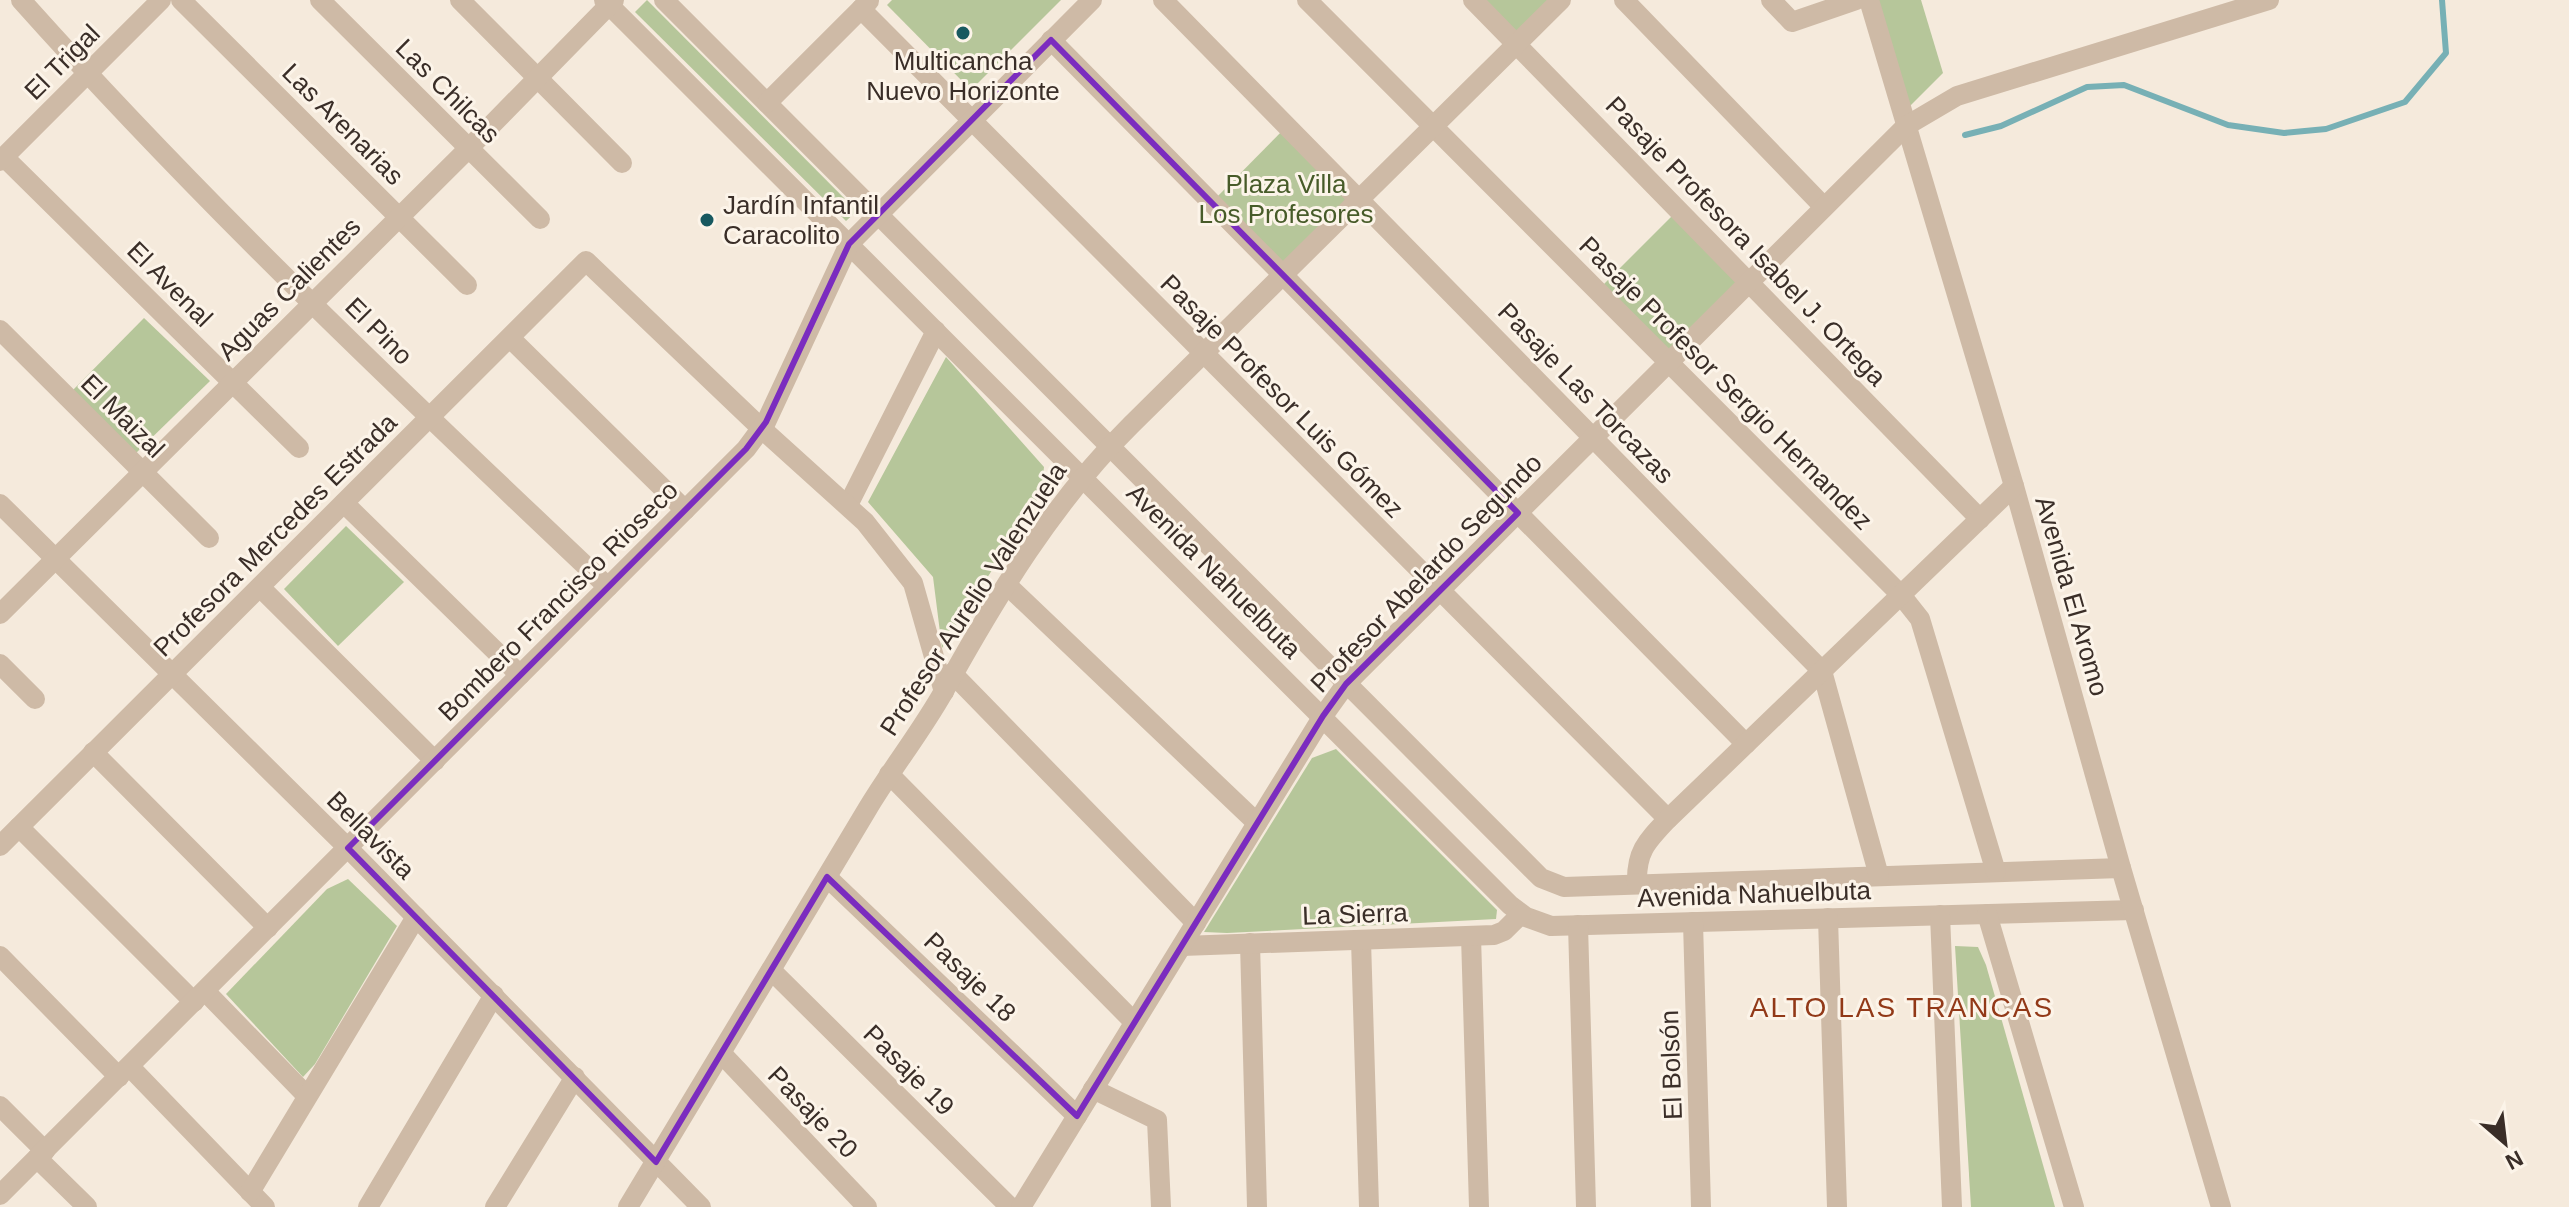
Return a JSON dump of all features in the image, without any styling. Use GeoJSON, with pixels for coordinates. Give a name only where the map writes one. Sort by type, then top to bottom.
{"type":"FeatureCollection","features":[{"type":"Feature","properties":{"kind":"street","name":"El Pino"},"geometry":{"type":"LineString","coordinates":[[21,0],[87,74],[312,302],[429,418],[608,587]]}},
{"type":"Feature","properties":{"kind":"street","name":"El Trigal"},"geometry":{"type":"LineString","coordinates":[[2,159],[161,0]]}},
{"type":"Feature","properties":{"kind":"street","name":"Las Arenarias"},"geometry":{"type":"LineString","coordinates":[[181,0],[467,285]]}},
{"type":"Feature","properties":{"kind":"street","name":"Las Chilcas"},"geometry":{"type":"LineString","coordinates":[[320,0],[540,219]]}},
{"type":"Feature","properties":{"kind":"street"},"geometry":{"type":"LineString","coordinates":[[460,0],[622,163]]}},
{"type":"Feature","properties":{"kind":"street","name":"Avenida Nahuelbuta"},"geometry":{"type":"LineString","coordinates":[[664,0],[1541,878],[1564,887],[2121,868]]}},
{"type":"Feature","properties":{"kind":"street","name":"Bombero Francisco Rioseco"},"geometry":{"type":"LineString","coordinates":[[0,1195],[746,449],[762,429],[849,244],[1092,0]]}},
{"type":"Feature","properties":{"kind":"street","name":"Pasaje Las Torcazas"},"geometry":{"type":"LineString","coordinates":[[1163,0],[1822,671],[1879,876]]}},
{"type":"Feature","properties":{"kind":"street","name":"Pasaje Profesor Sergio Hernandez"},"geometry":{"type":"LineString","coordinates":[[1307,0],[1901,595],[1920,619],[1996,872]]}},
{"type":"Feature","properties":{"kind":"street","name":"Pasaje Profesora Isabel J. Ortega"},"geometry":{"type":"LineString","coordinates":[[1473,0],[1980,519]]}},
{"type":"Feature","properties":{"kind":"street","name":"Profesor Aurelio Valenzuela"},"geometry":{"type":"LineString","coordinates":[[628,1207],[889,774],[944,692],[952,673],[1007,585],[1082,476],[1561,0]]}},
{"type":"Feature","properties":{"kind":"street"},"geometry":{"type":"LineString","coordinates":[[1624,0],[1824,207]]}},
{"type":"Feature","properties":{"kind":"street"},"geometry":{"type":"LineString","coordinates":[[1771,0],[1792,22],[1856,0]]}},
{"type":"Feature","properties":{"kind":"street","name":"Avenida El Aromo"},"geometry":{"type":"LineString","coordinates":[[1869,0],[2014,486],[2121,868],[2221,1207]]}},
{"type":"Feature","properties":{"kind":"street","name":"Profesor Abelardo Segundo"},"geometry":{"type":"LineString","coordinates":[[1021,1207],[1323,716],[1346,684],[1906,126],[1957,96],[2269,0]]}},
{"type":"Feature","properties":{"kind":"street","name":"Aguas Calientes"},"geometry":{"type":"LineString","coordinates":[[0,614],[469,148],[609,2]]}},
{"type":"Feature","properties":{"kind":"street","name":"Avenida Nahuelbuta"},"geometry":{"type":"LineString","coordinates":[[609,2],[1521,914],[1551,926],[2134,910]]}},
{"type":"Feature","properties":{"kind":"street"},"geometry":{"type":"LineString","coordinates":[[767,103],[865,4]]}},
{"type":"Feature","properties":{"kind":"street","name":"Pasaje Profesor Luis Gómez"},"geometry":{"type":"LineString","coordinates":[[865,4],[971,120],[1668,819]]}},
{"type":"Feature","properties":{"kind":"street"},"geometry":{"type":"LineString","coordinates":[[1051,40],[1746,744]]}},
{"type":"Feature","properties":{"kind":"street","name":"El Avenal"},"geometry":{"type":"LineString","coordinates":[[2,159],[299,448]]}},
{"type":"Feature","properties":{"kind":"street","name":"Profesora Mercedes Estrada"},"geometry":{"type":"LineString","coordinates":[[0,846],[586,261],[762,429]]}},
{"type":"Feature","properties":{"kind":"street","name":"El Maizal"},"geometry":{"type":"LineString","coordinates":[[0,330],[209,538]]}},
{"type":"Feature","properties":{"kind":"street"},"geometry":{"type":"LineString","coordinates":[[848,505],[936,331]]}},
{"type":"Feature","properties":{"kind":"street"},"geometry":{"type":"LineString","coordinates":[[510,338],[685,510]]}},
{"type":"Feature","properties":{"kind":"street"},"geometry":{"type":"LineString","coordinates":[[762,429],[848,505],[913,583],[944,692]]}},
{"type":"Feature","properties":{"kind":"street"},"geometry":{"type":"LineString","coordinates":[[1637,884],[1636,860],[1653,834],[2014,486]]}},
{"type":"Feature","properties":{"kind":"street"},"geometry":{"type":"LineString","coordinates":[[344,503],[520,675]]}},
{"type":"Feature","properties":{"kind":"street","name":"Bellavista"},"geometry":{"type":"LineString","coordinates":[[0,504],[348,848],[701,1207]]}},
{"type":"Feature","properties":{"kind":"street"},"geometry":{"type":"LineString","coordinates":[[1007,585],[1257,823]]}},
{"type":"Feature","properties":{"kind":"street"},"geometry":{"type":"LineString","coordinates":[[260,587],[435,761]]}},
{"type":"Feature","properties":{"kind":"street"},"geometry":{"type":"LineString","coordinates":[[0,664],[35,699]]}},
{"type":"Feature","properties":{"kind":"street"},"geometry":{"type":"LineString","coordinates":[[952,673],[1196,923]]}},
{"type":"Feature","properties":{"kind":"street"},"geometry":{"type":"LineString","coordinates":[[93,752],[268,928]]}},
{"type":"Feature","properties":{"kind":"street"},"geometry":{"type":"LineString","coordinates":[[889,774],[1134,1022]]}},
{"type":"Feature","properties":{"kind":"street"},"geometry":{"type":"LineString","coordinates":[[19,827],[307,1096]]}},
{"type":"Feature","properties":{"kind":"street","name":"Pasaje 18"},"geometry":{"type":"LineString","coordinates":[[827,877],[1077,1116]]}},
{"type":"Feature","properties":{"kind":"street","name":"La Sierra"},"geometry":{"type":"LineString","coordinates":[[1182,946],[1494,935],[1504,931],[1521,914]]}},
{"type":"Feature","properties":{"kind":"street"},"geometry":{"type":"LineString","coordinates":[[1987,914],[2074,1207]]}},
{"type":"Feature","properties":{"kind":"street"},"geometry":{"type":"LineString","coordinates":[[1940,915],[1952,1207]]}},
{"type":"Feature","properties":{"kind":"street"},"geometry":{"type":"LineString","coordinates":[[0,956],[258,1199],[307,1096],[416,917]]}},
{"type":"Feature","properties":{"kind":"street"},"geometry":{"type":"LineString","coordinates":[[1828,918],[1837,1207]]}},
{"type":"Feature","properties":{"kind":"street","name":"El Bolsón"},"geometry":{"type":"LineString","coordinates":[[1693,922],[1701,1207]]}},
{"type":"Feature","properties":{"kind":"street"},"geometry":{"type":"LineString","coordinates":[[1578,925],[1586,1207]]}},
{"type":"Feature","properties":{"kind":"street"},"geometry":{"type":"LineString","coordinates":[[1471,936],[1479,1207]]}},
{"type":"Feature","properties":{"kind":"street"},"geometry":{"type":"LineString","coordinates":[[1361,940],[1369,1207]]}},
{"type":"Feature","properties":{"kind":"street"},"geometry":{"type":"LineString","coordinates":[[1250,943],[1257,1207]]}},
{"type":"Feature","properties":{"kind":"street","name":"Pasaje 19"},"geometry":{"type":"LineString","coordinates":[[771,970],[1010,1207]]}},
{"type":"Feature","properties":{"kind":"street"},"geometry":{"type":"LineString","coordinates":[[368,1207],[494,995]]}},
{"type":"Feature","properties":{"kind":"street","name":"Pasaje 20"},"geometry":{"type":"LineString","coordinates":[[721,1053],[867,1207]]}},
{"type":"Feature","properties":{"kind":"street"},"geometry":{"type":"LineString","coordinates":[[495,1207],[575,1077]]}},
{"type":"Feature","properties":{"kind":"street"},"geometry":{"type":"LineString","coordinates":[[1093,1089],[1157,1120],[1161,1207]]}},
{"type":"Feature","properties":{"kind":"street"},"geometry":{"type":"LineString","coordinates":[[0,1106],[87,1207]]}},
{"type":"Feature","properties":{"kind":"highlighted area"},"geometry":{"type":"Polygon","coordinates":[[[1051,40],[1518,513],[1346,684],[1323,716],[1077,1116],[827,877],[656,1162],[348,848],[746,449],[766,422],[849,244],[1051,40]]]}},
{"type":"Feature","properties":{"kind":"green space"},"geometry":{"type":"Polygon","coordinates":[[[647,0],[857,211],[846,221],[635,12],[647,0]]]}},
{"type":"Feature","properties":{"kind":"green space"},"geometry":{"type":"Polygon","coordinates":[[[892,0],[1061,0],[971,90],[887,5],[892,0]]]}},
{"type":"Feature","properties":{"kind":"green space"},"geometry":{"type":"Polygon","coordinates":[[[1473,0],[1561,0],[1517,43],[1473,0]]]}},
{"type":"Feature","properties":{"kind":"green space"},"geometry":{"type":"Polygon","coordinates":[[[1878,0],[1921,0],[1943,73],[1910,106],[1878,0]]]}},
{"type":"Feature","properties":{"kind":"green space","name":"Plaza Villa Los Profesores"},"geometry":{"type":"Polygon","coordinates":[[[1287,126],[1359,199],[1282,275],[1211,203],[1287,126]]]}},
{"type":"Feature","properties":{"kind":"green space"},"geometry":{"type":"Polygon","coordinates":[[[1679,209],[1750,282],[1669,363],[1597,291],[1679,209]]]}},
{"type":"Feature","properties":{"kind":"green space"},"geometry":{"type":"Polygon","coordinates":[[[144,318],[210,381],[135,454],[72,391],[144,318]]]}},
{"type":"Feature","properties":{"kind":"green space"},"geometry":{"type":"Polygon","coordinates":[[[946,357],[1044,467],[1041,494],[942,648],[933,577],[868,502],[946,357]]]}},
{"type":"Feature","properties":{"kind":"green space"},"geometry":{"type":"Polygon","coordinates":[[[346,526],[404,582],[338,646],[284,589],[346,526]]]}},
{"type":"Feature","properties":{"kind":"green space"},"geometry":{"type":"Polygon","coordinates":[[[1336,749],[1497,910],[1496,919],[1204,932],[1312,758],[1336,749]]]}},
{"type":"Feature","properties":{"kind":"green space"},"geometry":{"type":"Polygon","coordinates":[[[348,879],[397,926],[315,1064],[303,1077],[226,994],[327,889],[348,879]]]}},
{"type":"Feature","properties":{"kind":"green space"},"geometry":{"type":"Polygon","coordinates":[[[1955,946],[1978,947],[1986,965],[2055,1207],[1971,1207],[1955,946]]]}},
{"type":"Feature","properties":{"kind":"waterway"},"geometry":{"type":"LineString","coordinates":[[1965,135],[2001,126],[2087,87],[2124,85],[2228,125],[2284,133],[2326,129],[2405,102],[2446,53],[2442,0]]}},
{"type":"Feature","properties":{"kind":"place","name":"Multicancha Nuevo Horizonte"},"geometry":{"type":"Point","coordinates":[963,33]}},
{"type":"Feature","properties":{"kind":"place","name":"Jardín Infantil Caracolito"},"geometry":{"type":"Point","coordinates":[707,220]}},
{"type":"Feature","properties":{"kind":"district","name":"ALTO LAS TRANCAS"},"geometry":{"type":"Point","coordinates":[1902,1007]}}]}
